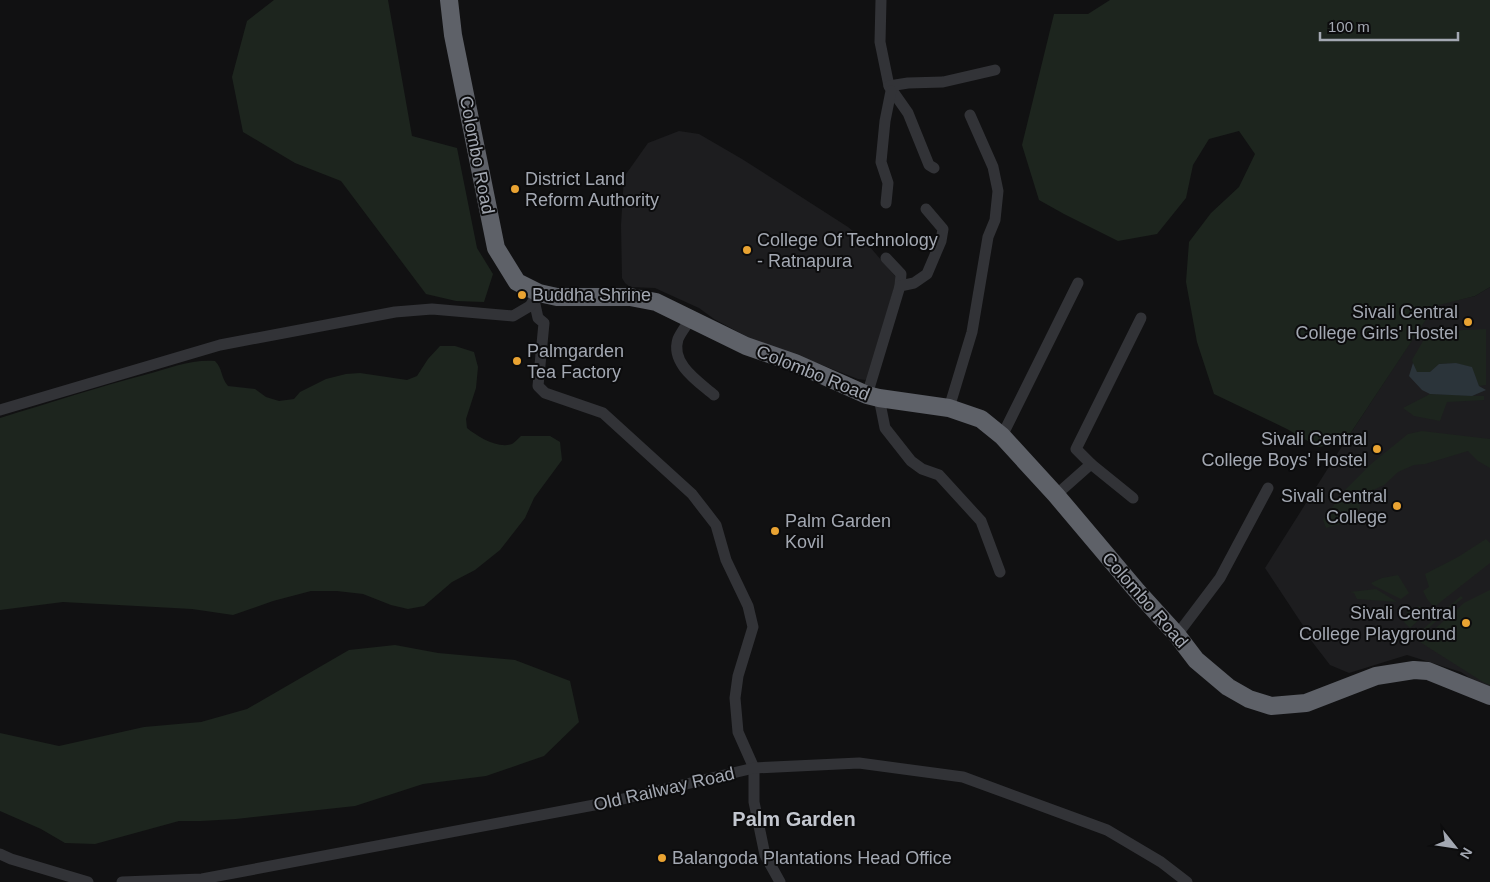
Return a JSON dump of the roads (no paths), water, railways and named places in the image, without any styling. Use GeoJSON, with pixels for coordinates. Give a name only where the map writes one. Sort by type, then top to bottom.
{"type":"FeatureCollection","features":[{"type":"Feature","properties":{"kind":"highway","name":"Colombo Road"},"geometry":{"type":"LineString","coordinates":[[449,0],[453,35],[496,248],[517,282],[537,296],[630,297],[656,302],[746,346],[795,362],[873,397],[949,408],[982,419],[1002,436],[1056,495],[1137,591],[1177,634],[1196,660],[1228,687],[1249,699],[1271,706],[1306,703],[1376,676],[1414,670],[1428,671],[1490,696]]}},
{"type":"Feature","properties":{"kind":"street"},"geometry":{"type":"LineString","coordinates":[[881,0],[880,42],[890,89],[881,162],[888,183],[886,203]]}},
{"type":"Feature","properties":{"kind":"street"},"geometry":{"type":"LineString","coordinates":[[890,89],[908,83],[944,82],[996,70]]}},
{"type":"Feature","properties":{"kind":"street"},"geometry":{"type":"LineString","coordinates":[[890,89],[908,113],[929,165],[934,168]]}},
{"type":"Feature","properties":{"kind":"street"},"geometry":{"type":"LineString","coordinates":[[949,408],[972,332],[988,237],[995,220],[998,191],[993,167],[970,115]]}},
{"type":"Feature","properties":{"kind":"street"},"geometry":{"type":"LineString","coordinates":[[900,286],[914,283],[927,274],[942,242],[943,229],[926,209]]}},
{"type":"Feature","properties":{"kind":"street"},"geometry":{"type":"LineString","coordinates":[[886,258],[901,274],[900,286],[873,397],[885,428],[911,461],[922,469],[939,475],[981,521],[1000,572]]}},
{"type":"Feature","properties":{"kind":"street"},"geometry":{"type":"LineString","coordinates":[[1002,436],[1078,284]]}},
{"type":"Feature","properties":{"kind":"street"},"geometry":{"type":"LineString","coordinates":[[0,410],[220,346],[404,311],[432,308],[512,316],[530,306],[537,296]]}},
{"type":"Feature","properties":{"kind":"street"},"geometry":{"type":"LineString","coordinates":[[537,296],[538,318],[544,323],[538,386],[545,393],[603,414],[692,494],[716,525],[726,560],[748,606],[753,627],[738,676],[735,698],[738,732],[754,768],[754,802],[765,855],[780,882]]}},
{"type":"Feature","properties":{"kind":"street"},"geometry":{"type":"LineString","coordinates":[[1133,498],[1076,449],[1141,318]]}},
{"type":"Feature","properties":{"kind":"street"},"geometry":{"type":"LineString","coordinates":[[690,319],[678,340],[677,354],[688,373],[714,396]]}},
{"type":"Feature","properties":{"kind":"street"},"geometry":{"type":"LineString","coordinates":[[1056,495],[1092,464]]}},
{"type":"Feature","properties":{"kind":"street"},"geometry":{"type":"LineString","coordinates":[[1177,634],[1220,578],[1268,488]]}},
{"type":"Feature","properties":{"kind":"street","name":"Old Railway Road"},"geometry":{"type":"LineString","coordinates":[[122,882],[211,878],[610,802],[754,768],[859,763],[963,777],[1107,830],[1161,862],[1187,882]]}},
{"type":"Feature","properties":{"kind":"street"},"geometry":{"type":"LineString","coordinates":[[0,854],[88,882]]}},
{"type":"Feature","properties":{"kind":"place","name":"District Land Reform Authority"},"geometry":{"type":"Point","coordinates":[515,189]}},
{"type":"Feature","properties":{"kind":"place","name":"College Of Technology - Ratnapura"},"geometry":{"type":"Point","coordinates":[747,250]}},
{"type":"Feature","properties":{"kind":"place","name":"Buddha Shrine"},"geometry":{"type":"Point","coordinates":[522,295]}},
{"type":"Feature","properties":{"kind":"place","name":"Sivali Central College Girls' Hostel"},"geometry":{"type":"Point","coordinates":[1468,322]}},
{"type":"Feature","properties":{"kind":"place","name":"Palmgarden Tea Factory"},"geometry":{"type":"Point","coordinates":[517,361]}},
{"type":"Feature","properties":{"kind":"place","name":"Sivali Central College Boys' Hostel"},"geometry":{"type":"Point","coordinates":[1377,449]}},
{"type":"Feature","properties":{"kind":"place","name":"Sivali Central College"},"geometry":{"type":"Point","coordinates":[1397,506]}},
{"type":"Feature","properties":{"kind":"place","name":"Palm Garden Kovil"},"geometry":{"type":"Point","coordinates":[775,531]}},
{"type":"Feature","properties":{"kind":"place","name":"Sivali Central College Playground"},"geometry":{"type":"Point","coordinates":[1466,623]}},
{"type":"Feature","properties":{"kind":"place","name":"Balangoda Plantations Head Office"},"geometry":{"type":"Point","coordinates":[662,858]}},
{"type":"Feature","properties":{"kind":"district","name":"Palm Garden"},"geometry":{"type":"Point","coordinates":[794,819]}}]}
